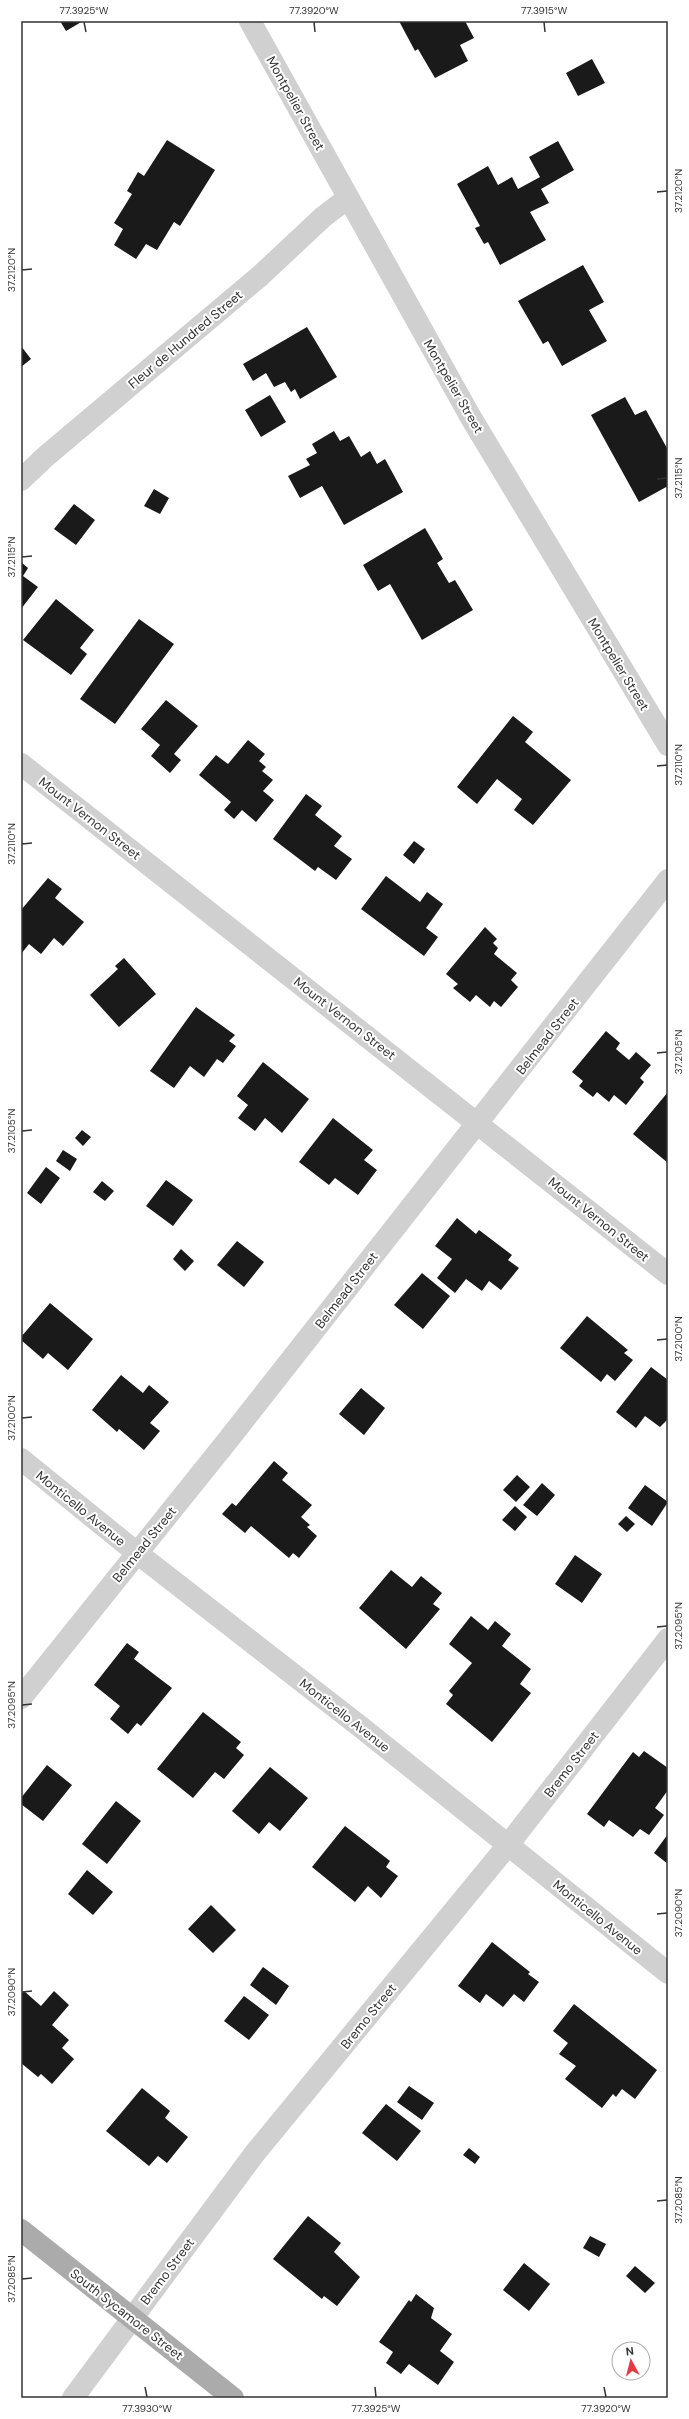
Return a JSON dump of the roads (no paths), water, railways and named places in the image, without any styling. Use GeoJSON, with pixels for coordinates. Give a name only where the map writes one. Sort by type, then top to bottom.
{"type":"FeatureCollection","features":[{"type":"Feature","properties":{"kind":"main road","name":"South Sycamore Street"},"geometry":{"type":"LineString","coordinates":[[21,2230],[233,2398]]}},
{"type":"Feature","properties":{"kind":"street","name":"Montpelier Street"},"geometry":{"type":"LineString","coordinates":[[250,21],[470,416],[668,745]]}},
{"type":"Feature","properties":{"kind":"street","name":"Fleur de Hundred Street"},"geometry":{"type":"LineString","coordinates":[[21,480],[45,457],[260,276],[323,217],[348,198]]}},
{"type":"Feature","properties":{"kind":"street","name":"Mount Vernon Street"},"geometry":{"type":"LineString","coordinates":[[21,764],[478,1122],[668,1274]]}},
{"type":"Feature","properties":{"kind":"street","name":"Belmead Street"},"geometry":{"type":"LineString","coordinates":[[21,1698],[668,880]]}},
{"type":"Feature","properties":{"kind":"street","name":"Monticello Avenue"},"geometry":{"type":"LineString","coordinates":[[21,1459],[137,1553],[668,1973]]}},
{"type":"Feature","properties":{"kind":"street","name":"Bremo Street"},"geometry":{"type":"LineString","coordinates":[[73,2398],[255,2153],[508,1845],[668,1639]]}}]}
